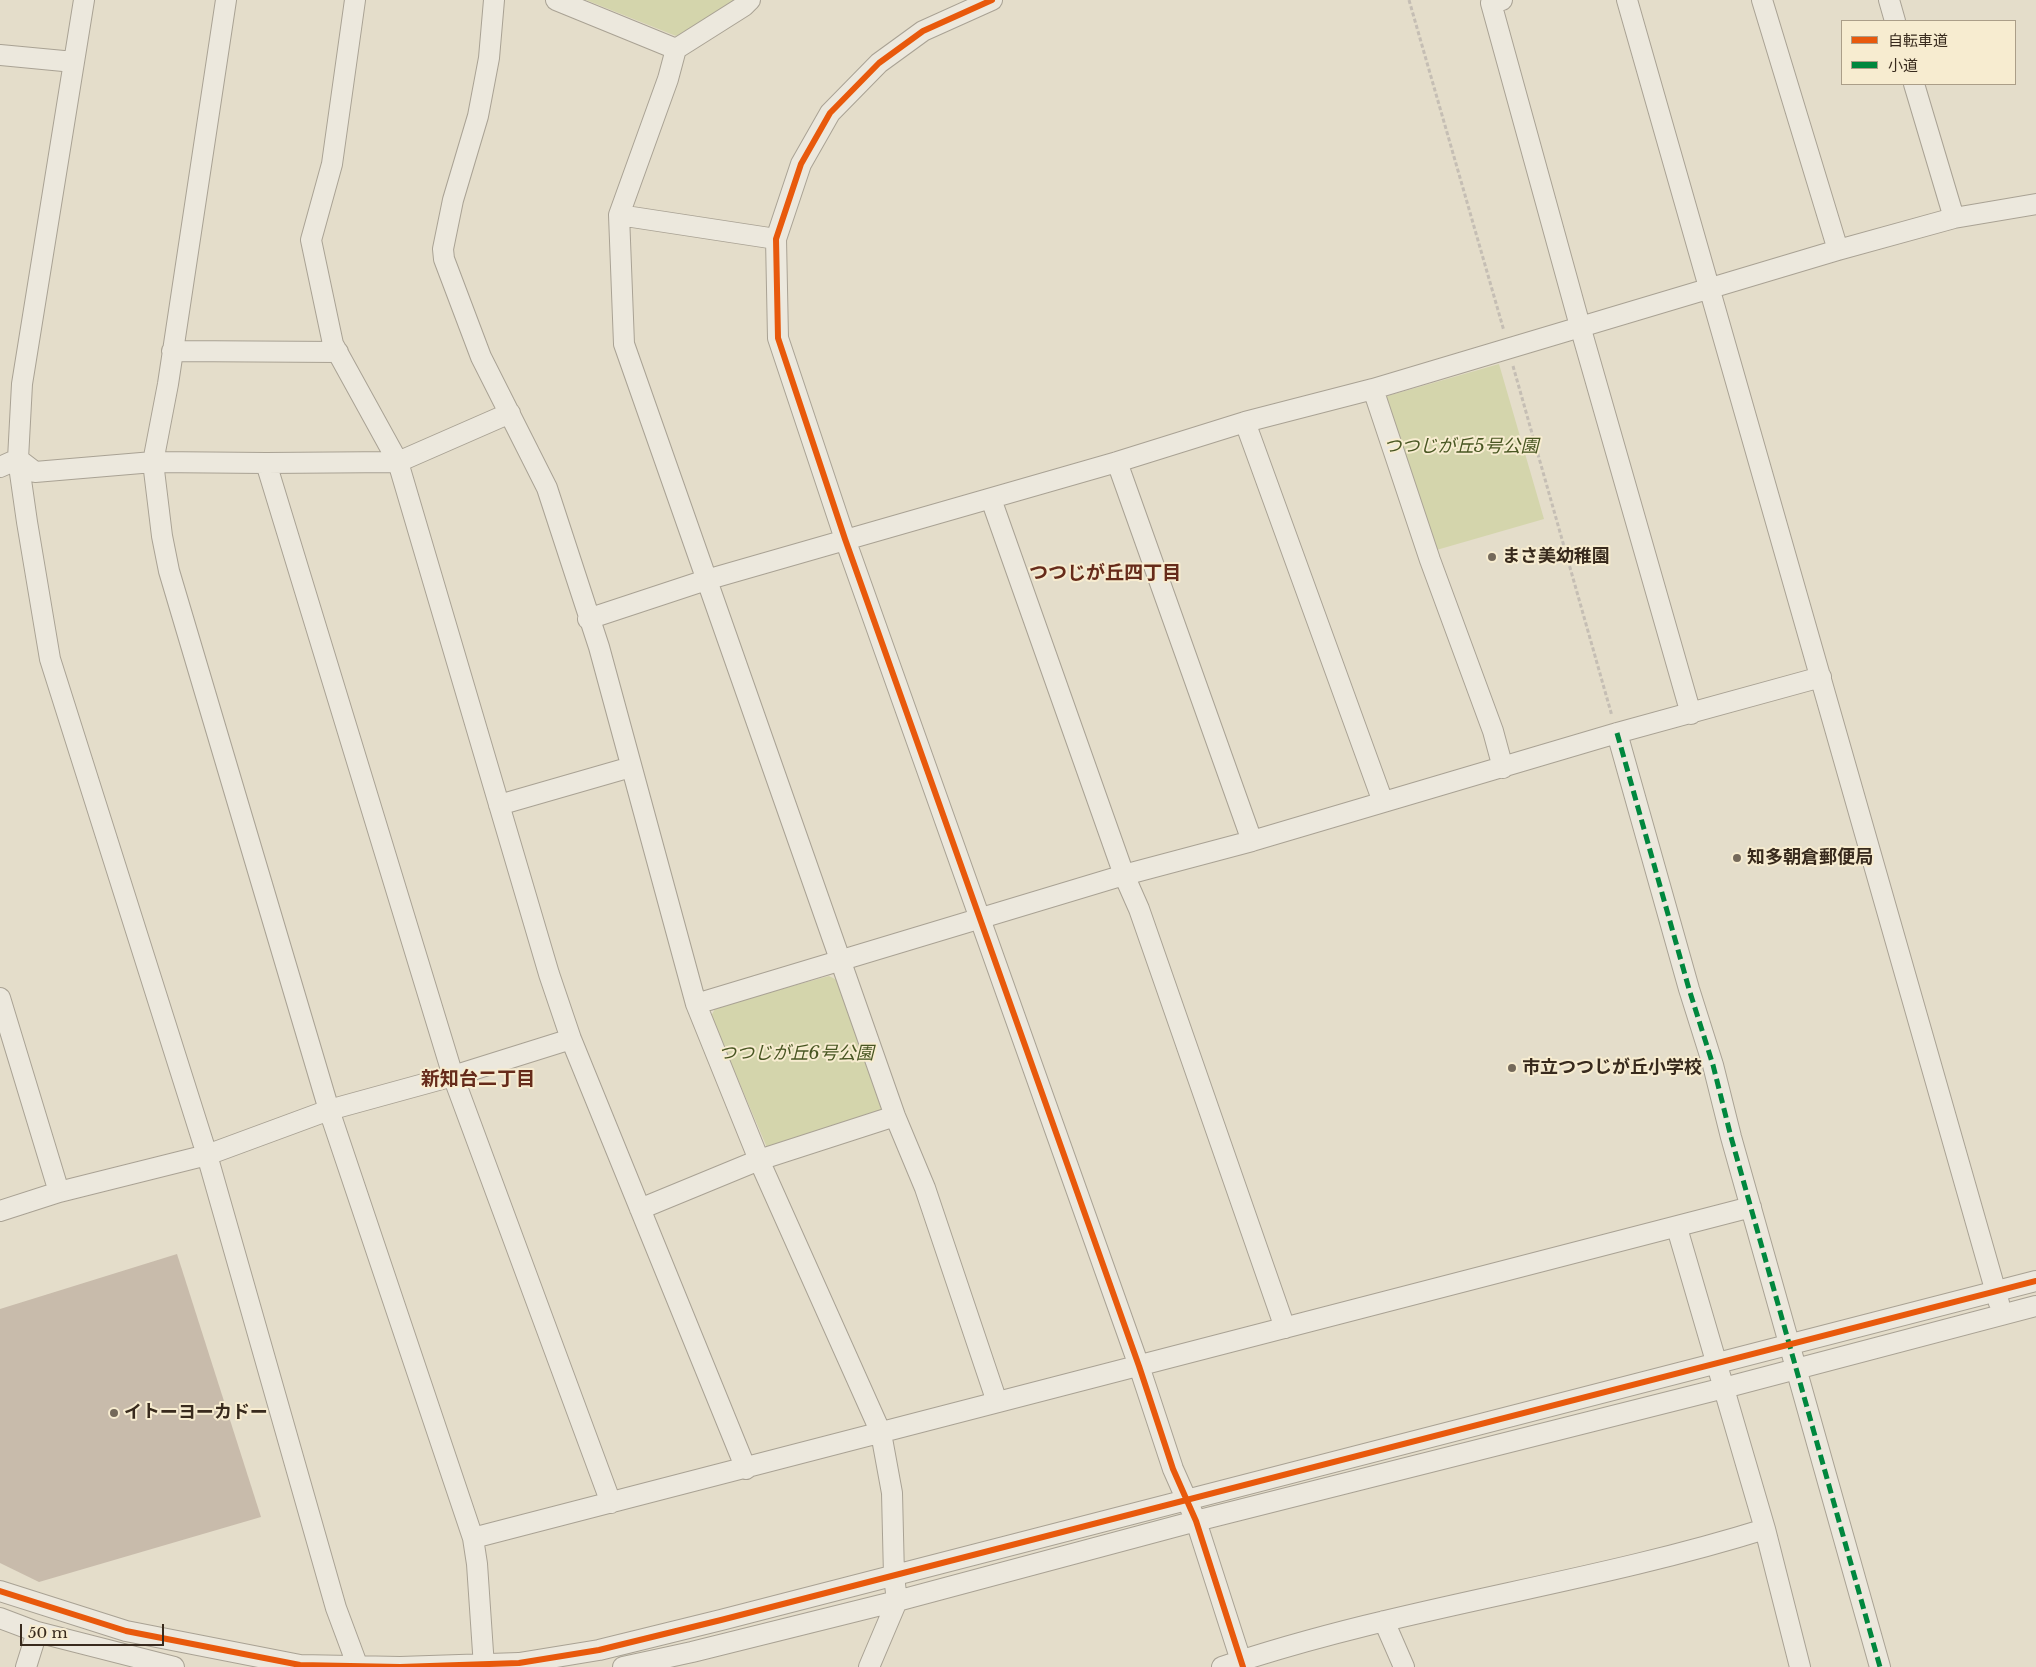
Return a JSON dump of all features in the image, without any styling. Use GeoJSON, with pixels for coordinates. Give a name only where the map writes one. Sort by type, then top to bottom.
{"type":"FeatureCollection","features":[{"type":"Feature","properties":{"kind":"street"},"geometry":{"type":"LineString","coordinates":[[84,0],[9,463],[50,659],[207,1155],[336,1608],[357,1667]]}},
{"type":"Feature","properties":{"kind":"street"},"geometry":{"type":"LineString","coordinates":[[226,0],[154,462],[162,536],[169,571],[329,1110],[473,1538],[477,1564],[484,1665]]}},
{"type":"Feature","properties":{"kind":"street"},"geometry":{"type":"LineString","coordinates":[[355,0],[332,164],[311,240],[333,344],[398,462],[549,974],[571,1039],[746,1469]]}},
{"type":"Feature","properties":{"kind":"street"},"geometry":{"type":"LineString","coordinates":[[494,0],[489,58],[478,116],[453,200],[443,249],[446,269],[481,357],[547,488],[588,619],[599,647],[696,1004],[759,1160],[880,1433],[892,1493],[894,1576],[897,1600],[869,1667]]}},
{"type":"Feature","properties":{"kind":"street"},"geometry":{"type":"LineString","coordinates":[[556,0],[676,49]]}},
{"type":"Feature","properties":{"kind":"street"},"geometry":{"type":"LineString","coordinates":[[992,0],[923,31],[879,63],[830,113],[801,164],[776,239],[778,338],[845,539],[981,918],[1139,1366],[1173,1468],[1196,1521],[1242,1664]]}},
{"type":"Feature","properties":{"kind":"street"},"geometry":{"type":"LineString","coordinates":[[1502,0],[1491,3],[1580,326],[1691,714]]}},
{"type":"Feature","properties":{"kind":"street"},"geometry":{"type":"LineString","coordinates":[[1627,0],[2002,1314]]}},
{"type":"Feature","properties":{"kind":"street"},"geometry":{"type":"LineString","coordinates":[[1762,0],[1838,250]]}},
{"type":"Feature","properties":{"kind":"street"},"geometry":{"type":"LineString","coordinates":[[1889,0],[1895,20]]}},
{"type":"Feature","properties":{"kind":"street"},"geometry":{"type":"LineString","coordinates":[[744,2],[676,49],[668,79],[619,215],[624,344],[895,1116],[928,1196],[997,1402]]}},
{"type":"Feature","properties":{"kind":"street"},"geometry":{"type":"LineString","coordinates":[[0,55],[74,62]]}},
{"type":"Feature","properties":{"kind":"street"},"geometry":{"type":"LineString","coordinates":[[1914,85],[1954,218]]}},
{"type":"Feature","properties":{"kind":"street"},"geometry":{"type":"LineString","coordinates":[[588,619],[706,580],[991,499],[1245,422],[1373,389],[1838,250],[1954,218],[2036,204]]}},
{"type":"Feature","properties":{"kind":"street"},"geometry":{"type":"LineString","coordinates":[[619,215],[776,239]]}},
{"type":"Feature","properties":{"kind":"street"},"geometry":{"type":"LineString","coordinates":[[172,351],[338,352]]}},
{"type":"Feature","properties":{"kind":"street"},"geometry":{"type":"LineString","coordinates":[[1373,389],[1430,560],[1493,731],[1504,768]]}},
{"type":"Feature","properties":{"kind":"street"},"geometry":{"type":"LineString","coordinates":[[9,463],[35,472],[154,462],[398,462],[510,413]]}},
{"type":"Feature","properties":{"kind":"street"},"geometry":{"type":"LineString","coordinates":[[1245,422],[1383,802]]}},
{"type":"Feature","properties":{"kind":"street"},"geometry":{"type":"LineString","coordinates":[[1117,462],[1252,841]]}},
{"type":"Feature","properties":{"kind":"street"},"geometry":{"type":"LineString","coordinates":[[266,463],[453,1076],[611,1503]]}},
{"type":"Feature","properties":{"kind":"street"},"geometry":{"type":"LineString","coordinates":[[991,499],[1124,875],[1139,909],[1284,1328]]}},
{"type":"Feature","properties":{"kind":"street"},"geometry":{"type":"LineString","coordinates":[[696,1004],[1124,875],[1252,841],[1504,768],[1617,733],[1821,677]]}},
{"type":"Feature","properties":{"kind":"street"},"geometry":{"type":"LineString","coordinates":[[1617,733],[1689,988],[1713,1065],[1751,1208],[1880,1667]]}},
{"type":"Feature","properties":{"kind":"street"},"geometry":{"type":"LineString","coordinates":[[499,805],[631,767]]}},
{"type":"Feature","properties":{"kind":"street"},"geometry":{"type":"LineString","coordinates":[[0,998],[59,1192]]}},
{"type":"Feature","properties":{"kind":"street"},"geometry":{"type":"LineString","coordinates":[[0,1211],[59,1192],[207,1155],[329,1110],[453,1076],[571,1039]]}},
{"type":"Feature","properties":{"kind":"street"},"geometry":{"type":"LineString","coordinates":[[640,1209],[759,1160],[895,1116]]}},
{"type":"Feature","properties":{"kind":"street"},"geometry":{"type":"LineString","coordinates":[[473,1538],[1751,1208]]}},
{"type":"Feature","properties":{"kind":"street"},"geometry":{"type":"LineString","coordinates":[[1677,1228],[1765,1529],[1800,1667]]}},
{"type":"Feature","properties":{"kind":"street"},"geometry":{"type":"LineString","coordinates":[[0,1591],[126,1631],[300,1665],[357,1667],[519,1663],[599,1650],[894,1576],[2036,1281]]}},
{"type":"Feature","properties":{"kind":"street"},"geometry":{"type":"LineString","coordinates":[[623,1667],[692,1652],[897,1600],[1196,1521],[1724,1388],[2036,1306]]}},
{"type":"Feature","properties":{"kind":"street"},"geometry":{"type":"LineString","coordinates":[[1222,1667],[1242,1664],[1276,1648],[1384,1620],[1636,1565],[1718,1544],[1765,1529]]}},
{"type":"Feature","properties":{"kind":"street"},"geometry":{"type":"LineString","coordinates":[[0,1618],[37,1632],[174,1667]]}},
{"type":"Feature","properties":{"kind":"street"},"geometry":{"type":"LineString","coordinates":[[1384,1620],[1404,1667]]}},
{"type":"Feature","properties":{"kind":"street"},"geometry":{"type":"LineString","coordinates":[[26,1667],[37,1632]]}},
{"type":"Feature","properties":{"kind":"green space"},"geometry":{"type":"Polygon","coordinates":[[[586,0],[737,0],[744,6],[676,36],[586,0]]]}},
{"type":"Feature","properties":{"kind":"green space","name":"つつじが丘5号公園"},"geometry":{"type":"Polygon","coordinates":[[[1499,364],[1544,519],[1433,551],[1384,397],[1499,364]]]}},
{"type":"Feature","properties":{"kind":"green space","name":"つつじが丘6号公園"},"geometry":{"type":"Polygon","coordinates":[[[829,976],[837,980],[882,1110],[768,1150],[711,1016],[716,1007],[829,976]]]}},
{"type":"Feature","properties":{"kind":"building","name":"イトーヨーカドー"},"geometry":{"type":"Polygon","coordinates":[[[177,1254],[261,1517],[39,1582],[0,1563],[0,1309],[177,1254]]]}},
{"type":"Feature","properties":{"kind":"marked path"},"geometry":{"type":"LineString","coordinates":[[1617,733],[1689,989],[1713,1065],[1731,1137],[1880,1667]]}},
{"type":"Feature","properties":{"kind":"cycle path"},"geometry":{"type":"LineString","coordinates":[[992,0],[923,31],[879,63],[830,113],[801,164],[776,239],[778,338],[845,539],[1139,1366],[1173,1469],[1196,1521],[1243,1667]]}},
{"type":"Feature","properties":{"kind":"cycle path"},"geometry":{"type":"LineString","coordinates":[[0,1591],[126,1631],[300,1665],[400,1667],[519,1663],[599,1650],[721,1620],[2036,1281]]}},
{"type":"Feature","properties":{"kind":"place","name":"まさ美幼稚園"},"geometry":{"type":"Point","coordinates":[1492,557]}},
{"type":"Feature","properties":{"kind":"place","name":"知多朝倉郵便局"},"geometry":{"type":"Point","coordinates":[1737,858]}},
{"type":"Feature","properties":{"kind":"place","name":"市立つつじが丘小学校"},"geometry":{"type":"Point","coordinates":[1512,1068]}},
{"type":"Feature","properties":{"kind":"place","name":"イトーヨーカドー"},"geometry":{"type":"Point","coordinates":[114,1413]}},
{"type":"Feature","properties":{"kind":"district","name":"つつじが丘四丁目"},"geometry":{"type":"Point","coordinates":[1105,574]}},
{"type":"Feature","properties":{"kind":"district","name":"新知台二丁目"},"geometry":{"type":"Point","coordinates":[478,1080]}}]}
